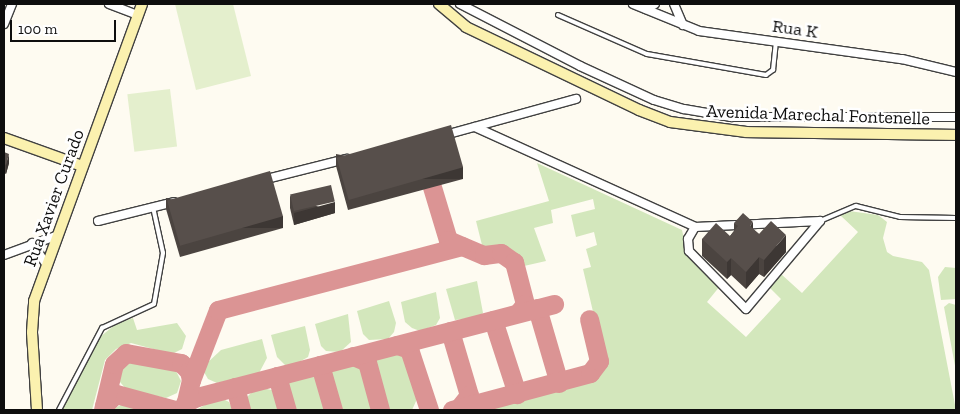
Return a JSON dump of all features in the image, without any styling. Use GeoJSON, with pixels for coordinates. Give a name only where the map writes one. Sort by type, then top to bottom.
{"type":"FeatureCollection","features":[{"type":"Feature","properties":{"kind":"main road","name":"Rua Xavier Curado"},"geometry":{"type":"LineString","coordinates":[[37,410],[32,312],[56,236],[142,4]]}},
{"type":"Feature","properties":{"kind":"main road","name":"Avenida Marechal Fontenelle"},"geometry":{"type":"LineString","coordinates":[[439,4],[466,27],[639,110],[670,122],[746,132],[956,135]]}},
{"type":"Feature","properties":{"kind":"main road"},"geometry":{"type":"LineString","coordinates":[[4,138],[82,166]]}},
{"type":"Feature","properties":{"kind":"street"},"geometry":{"type":"LineString","coordinates":[[4,24],[12,4]]}},
{"type":"Feature","properties":{"kind":"street"},"geometry":{"type":"LineString","coordinates":[[110,4],[138,15]]}},
{"type":"Feature","properties":{"kind":"street"},"geometry":{"type":"LineString","coordinates":[[460,4],[580,66],[654,100],[684,109],[732,117],[956,117]]}},
{"type":"Feature","properties":{"kind":"street","name":"Rua K"},"geometry":{"type":"LineString","coordinates":[[633,4],[699,31],[902,59],[956,72]]}},
{"type":"Feature","properties":{"kind":"street"},"geometry":{"type":"LineString","coordinates":[[646,9],[655,4]]}},
{"type":"Feature","properties":{"kind":"street"},"geometry":{"type":"LineString","coordinates":[[674,4],[683,25]]}},
{"type":"Feature","properties":{"kind":"street"},"geometry":{"type":"LineString","coordinates":[[437,137],[576,99]]}},
{"type":"Feature","properties":{"kind":"street"},"geometry":{"type":"LineString","coordinates":[[475,127],[695,227],[820,221]]}},
{"type":"Feature","properties":{"kind":"street"},"geometry":{"type":"LineString","coordinates":[[257,181],[352,158]]}},
{"type":"Feature","properties":{"kind":"street"},"geometry":{"type":"LineString","coordinates":[[98,221],[181,200]]}},
{"type":"Feature","properties":{"kind":"street"},"geometry":{"type":"LineString","coordinates":[[695,227],[688,239],[689,251],[746,309],[820,221]]}},
{"type":"Feature","properties":{"kind":"street"},"geometry":{"type":"LineString","coordinates":[[4,255],[32,243],[56,236]]}},
{"type":"Feature","properties":{"kind":"street"},"geometry":{"type":"LineString","coordinates":[[32,243],[46,264]]}},
{"type":"Feature","properties":{"kind":"lane"},"geometry":{"type":"LineString","coordinates":[[558,15],[647,54],[766,75],[773,70],[776,41]]}},
{"type":"Feature","properties":{"kind":"lane"},"geometry":{"type":"LineString","coordinates":[[820,221],[856,206],[900,217],[956,218]]}},
{"type":"Feature","properties":{"kind":"lane"},"geometry":{"type":"LineString","coordinates":[[59,410],[102,328],[154,304],[163,254],[153,207]]}},
{"type":"Feature","properties":{"kind":"green space"},"geometry":{"type":"Polygon","coordinates":[[[175,4],[233,4],[251,76],[196,90],[175,4]]]}},
{"type":"Feature","properties":{"kind":"green space"},"geometry":{"type":"Polygon","coordinates":[[[170,89],[177,147],[134,152],[127,94],[170,89]]]}},
{"type":"Feature","properties":{"kind":"green space"},"geometry":{"type":"Polygon","coordinates":[[[537,163],[682,230],[688,257],[720,286],[707,302],[746,337],[781,299],[769,287],[781,274],[802,293],[858,232],[840,215],[849,211],[878,215],[887,222],[883,238],[887,252],[893,256],[922,262],[929,270],[956,410],[474,410],[586,381],[597,373],[602,364],[602,350],[583,269],[591,267],[586,249],[597,245],[594,232],[576,237],[571,215],[595,209],[593,199],[551,210],[553,223],[534,228],[546,261],[524,266],[506,247],[495,245],[483,249],[476,221],[549,201],[537,163]]]}},
{"type":"Feature","properties":{"kind":"green space"},"geometry":{"type":"Polygon","coordinates":[[[945,267],[956,268],[956,299],[941,300],[938,277],[945,267]]]}},
{"type":"Feature","properties":{"kind":"green space"},"geometry":{"type":"Polygon","coordinates":[[[477,281],[483,313],[479,317],[455,320],[446,289],[477,281]]]}},
{"type":"Feature","properties":{"kind":"green space"},"geometry":{"type":"Polygon","coordinates":[[[436,292],[440,318],[436,325],[420,331],[412,328],[405,322],[401,302],[436,292]]]}},
{"type":"Feature","properties":{"kind":"green space"},"geometry":{"type":"Polygon","coordinates":[[[389,301],[396,323],[394,332],[388,339],[369,340],[363,334],[357,311],[389,301]]]}},
{"type":"Feature","properties":{"kind":"green space"},"geometry":{"type":"Polygon","coordinates":[[[949,303],[956,305],[956,371],[944,307],[949,303]]]}},
{"type":"Feature","properties":{"kind":"green space"},"geometry":{"type":"Polygon","coordinates":[[[348,314],[351,342],[340,352],[326,351],[321,346],[315,324],[348,314]]]}},
{"type":"Feature","properties":{"kind":"green space"},"geometry":{"type":"Polygon","coordinates":[[[133,318],[137,330],[177,323],[186,336],[182,349],[172,354],[131,343],[116,349],[105,360],[92,410],[60,410],[71,384],[100,337],[116,324],[133,318]]]}},
{"type":"Feature","properties":{"kind":"green space"},"geometry":{"type":"Polygon","coordinates":[[[305,326],[310,350],[308,357],[292,366],[285,365],[277,357],[271,335],[305,326]]]}},
{"type":"Feature","properties":{"kind":"green space"},"geometry":{"type":"Polygon","coordinates":[[[262,339],[267,358],[259,373],[217,383],[208,379],[204,372],[206,364],[221,350],[262,339]]]}},
{"type":"Feature","properties":{"kind":"green space"},"geometry":{"type":"Polygon","coordinates":[[[385,349],[396,350],[404,356],[417,399],[412,410],[389,410],[385,407],[373,365],[376,355],[385,349]]]}},
{"type":"Feature","properties":{"kind":"green space"},"geometry":{"type":"Polygon","coordinates":[[[135,359],[176,371],[181,381],[177,393],[166,398],[127,390],[120,382],[118,372],[125,362],[135,359]]]}},
{"type":"Feature","properties":{"kind":"green space"},"geometry":{"type":"Polygon","coordinates":[[[342,361],[362,368],[372,410],[337,410],[329,374],[334,365],[342,361]]]}},
{"type":"Feature","properties":{"kind":"green space"},"geometry":{"type":"Polygon","coordinates":[[[308,372],[316,379],[325,410],[291,410],[284,387],[289,378],[308,372]]]}},
{"type":"Feature","properties":{"kind":"green space"},"geometry":{"type":"Polygon","coordinates":[[[257,387],[272,390],[280,410],[248,410],[247,397],[257,387]]]}},
{"type":"Feature","properties":{"kind":"green space"},"geometry":{"type":"Polygon","coordinates":[[[219,397],[229,402],[233,410],[196,410],[219,397]]]}},
{"type":"Feature","properties":{"kind":"green space"},"geometry":{"type":"Polygon","coordinates":[[[125,403],[156,410],[111,410],[125,403]]]}},
{"type":"Feature","properties":{"kind":"building"},"geometry":{"type":"Polygon","coordinates":[[[451,125],[463,167],[349,200],[337,158],[451,125]]]}},
{"type":"Feature","properties":{"kind":"building"},"geometry":{"type":"Polygon","coordinates":[[[4,152],[9,154],[6,165],[4,164],[4,152]]]}},
{"type":"Feature","properties":{"kind":"building"},"geometry":{"type":"Polygon","coordinates":[[[270,171],[283,216],[180,246],[167,200],[270,171]]]}},
{"type":"Feature","properties":{"kind":"building"},"geometry":{"type":"Polygon","coordinates":[[[331,185],[335,202],[294,211],[290,194],[331,185]]]}},
{"type":"Feature","properties":{"kind":"building"},"geometry":{"type":"Polygon","coordinates":[[[743,213],[753,222],[750,226],[759,234],[771,221],[786,235],[764,260],[759,257],[746,272],[731,258],[727,262],[702,239],[716,223],[730,236],[738,226],[734,223],[743,213]]]}},
{"type":"Feature","properties":{"kind":"taxiway"},"geometry":{"type":"LineString","coordinates":[[432,187],[448,240],[484,255],[501,253],[514,262],[525,304],[518,313]]}},
{"type":"Feature","properties":{"kind":"taxiway"},"geometry":{"type":"LineString","coordinates":[[184,410],[191,380],[218,310],[462,246]]}},
{"type":"Feature","properties":{"kind":"taxiway"},"geometry":{"type":"LineString","coordinates":[[185,403],[197,397],[554,304]]}},
{"type":"Feature","properties":{"kind":"taxiway"},"geometry":{"type":"LineString","coordinates":[[537,308],[559,383]]}},
{"type":"Feature","properties":{"kind":"taxiway"},"geometry":{"type":"LineString","coordinates":[[452,410],[590,373],[599,361],[589,319]]}},
{"type":"Feature","properties":{"kind":"taxiway"},"geometry":{"type":"LineString","coordinates":[[493,320],[517,394]]}},
{"type":"Feature","properties":{"kind":"taxiway"},"geometry":{"type":"LineString","coordinates":[[450,331],[469,395],[459,408]]}},
{"type":"Feature","properties":{"kind":"taxiway"},"geometry":{"type":"LineString","coordinates":[[397,345],[409,349],[429,410]]}},
{"type":"Feature","properties":{"kind":"taxiway"},"geometry":{"type":"LineString","coordinates":[[103,410],[114,364],[126,353],[181,363],[189,371],[191,380]]}},
{"type":"Feature","properties":{"kind":"taxiway"},"geometry":{"type":"LineString","coordinates":[[353,356],[367,362],[380,410]]}},
{"type":"Feature","properties":{"kind":"taxiway"},"geometry":{"type":"LineString","coordinates":[[320,365],[333,410]]}},
{"type":"Feature","properties":{"kind":"taxiway"},"geometry":{"type":"LineString","coordinates":[[277,376],[287,410]]}},
{"type":"Feature","properties":{"kind":"taxiway"},"geometry":{"type":"LineString","coordinates":[[235,387],[241,410]]}},
{"type":"Feature","properties":{"kind":"taxiway"},"geometry":{"type":"LineString","coordinates":[[104,405],[116,394],[175,410]]}}]}
